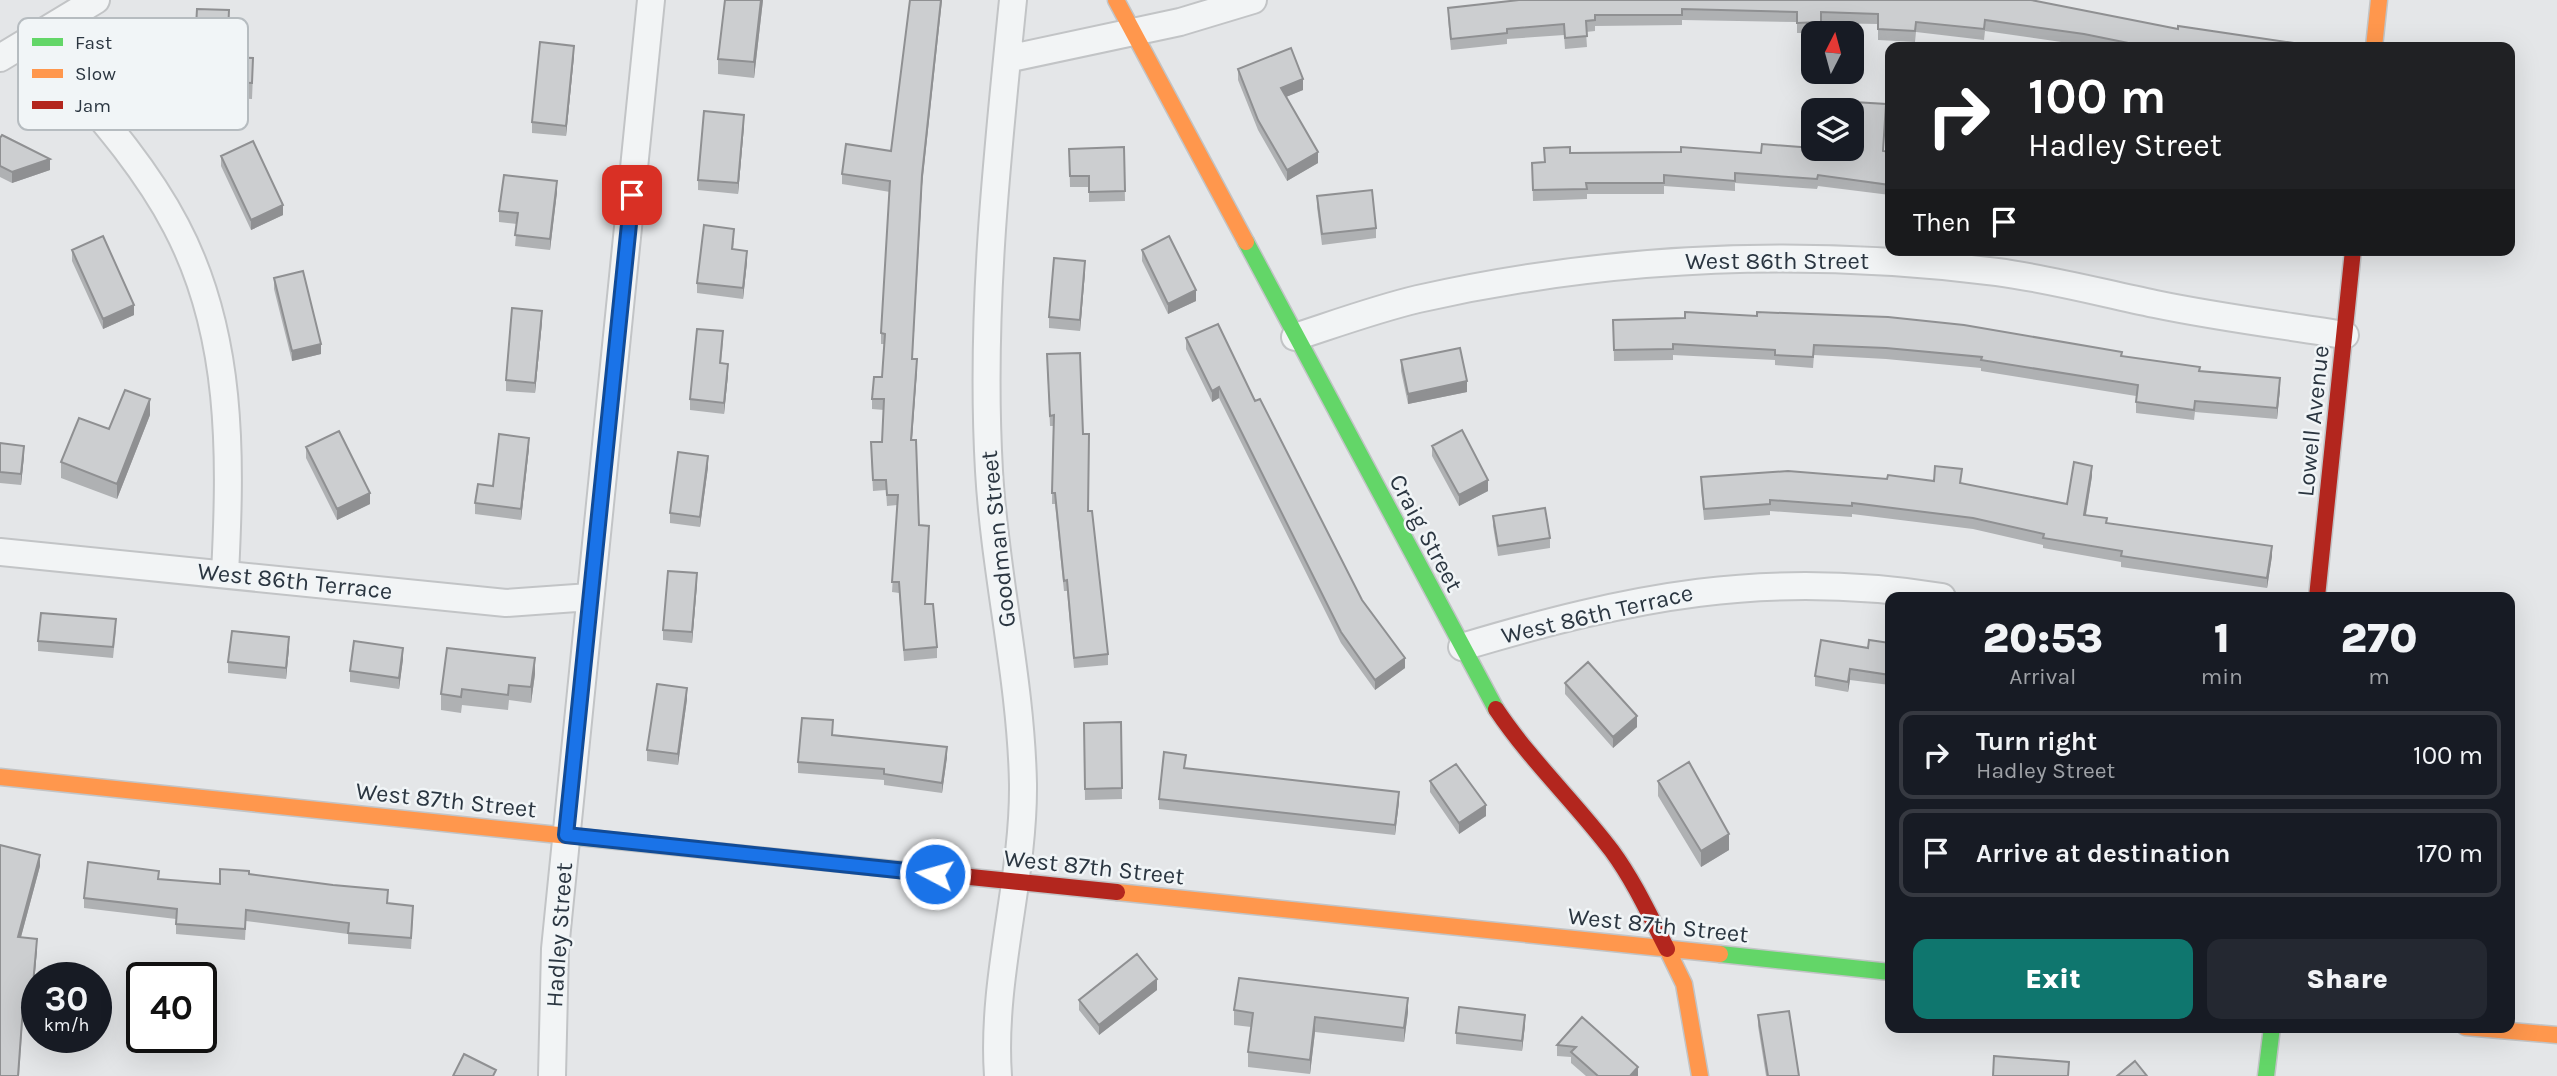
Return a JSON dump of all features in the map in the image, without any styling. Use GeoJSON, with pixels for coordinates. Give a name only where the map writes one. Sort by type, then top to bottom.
{"type":"FeatureCollection","features":[{"type":"Feature","properties":{"kind":"street"},"geometry":{"type":"LineString","coordinates":[[69,18],[96,0]]}},
{"type":"Feature","properties":{"kind":"street","name":"Hadley Street"},"geometry":{"type":"LineString","coordinates":[[552,1076],[555,950],[650,0]]}},
{"type":"Feature","properties":{"kind":"street","name":"Goodman Street"},"geometry":{"type":"LineString","coordinates":[[998,1076],[999,1011],[1023,786],[1018,713],[996,559],[986,401],[991,230],[1013,0]]}},
{"type":"Feature","properties":{"kind":"street","name":"Craig Street"},"geometry":{"type":"LineString","coordinates":[[1116,0],[1462,647],[1514,736],[1611,850],[1634,884],[1684,984],[1700,1076]]}},
{"type":"Feature","properties":{"kind":"street"},"geometry":{"type":"LineString","coordinates":[[1007,59],[1180,22],[1253,0]]}},
{"type":"Feature","properties":{"kind":"street"},"geometry":{"type":"LineString","coordinates":[[2375,42],[2379,0]]}},
{"type":"Feature","properties":{"kind":"street"},"geometry":{"type":"LineString","coordinates":[[0,58],[18,49]]}},
{"type":"Feature","properties":{"kind":"street"},"geometry":{"type":"LineString","coordinates":[[107,130],[152,186],[176,226],[203,291],[217,340],[228,418],[229,489],[225,574]]}},
{"type":"Feature","properties":{"kind":"street","name":"Lowell Avenue"},"geometry":{"type":"LineString","coordinates":[[2318,592],[2352,256]]}},
{"type":"Feature","properties":{"kind":"street","name":"West 86th Street"},"geometry":{"type":"LineString","coordinates":[[1295,337],[1414,300],[1500,282],[1684,260],[1779,257],[1885,261],[1999,273],[2196,312],[2344,335]]}},
{"type":"Feature","properties":{"kind":"street","name":"West 86th Terrace"},"geometry":{"type":"LineString","coordinates":[[0,552],[506,603],[590,597]]}},
{"type":"Feature","properties":{"kind":"street","name":"West 86th Terrace"},"geometry":{"type":"LineString","coordinates":[[1462,647],[1555,619],[1710,589],[1790,585],[1913,592]]}},
{"type":"Feature","properties":{"kind":"street","name":"West 87th Street"},"geometry":{"type":"LineString","coordinates":[[0,777],[1885,971]]}},
{"type":"Feature","properties":{"kind":"street"},"geometry":{"type":"LineString","coordinates":[[2515,1031],[2557,1035]]}},
{"type":"Feature","properties":{"kind":"street"},"geometry":{"type":"LineString","coordinates":[[2266,1076],[2271,1033]]}},
{"type":"Feature","properties":{"kind":"building"},"geometry":{"type":"Polygon","coordinates":[[[725,0],[761,0],[754,62],[718,59],[725,0]]]}},
{"type":"Feature","properties":{"kind":"building"},"geometry":{"type":"Polygon","coordinates":[[[910,0],[941,0],[922,175],[912,359],[917,359],[911,440],[916,440],[919,525],[929,526],[925,604],[933,604],[937,647],[904,650],[899,582],[892,582],[898,495],[887,495],[886,480],[873,480],[871,442],[882,442],[884,399],[872,399],[874,377],[882,377],[885,334],[881,333],[890,181],[842,174],[846,144],[891,151],[910,0]]]}},
{"type":"Feature","properties":{"kind":"building"},"geometry":{"type":"Polygon","coordinates":[[[1519,0],[2031,0],[2178,29],[2178,26],[2287,42],[2123,42],[1985,20],[1984,29],[1916,22],[1915,31],[1878,29],[1878,14],[1821,12],[1821,21],[1797,23],[1797,12],[1682,9],[1682,15],[1595,15],[1595,20],[1586,21],[1587,36],[1565,38],[1564,24],[1507,29],[1507,33],[1451,39],[1448,8],[1519,0]]]}},
{"type":"Feature","properties":{"kind":"building"},"geometry":{"type":"Polygon","coordinates":[[[197,9],[229,10],[229,18],[196,18],[197,9]]]}},
{"type":"Feature","properties":{"kind":"building"},"geometry":{"type":"Polygon","coordinates":[[[540,42],[574,46],[566,126],[532,122],[540,42]]]}},
{"type":"Feature","properties":{"kind":"building"},"geometry":{"type":"Polygon","coordinates":[[[1291,48],[1303,79],[1281,88],[1318,152],[1287,170],[1258,120],[1238,69],[1291,48]]]}},
{"type":"Feature","properties":{"kind":"building"},"geometry":{"type":"Polygon","coordinates":[[[248,58],[253,58],[252,83],[248,83],[248,58]]]}},
{"type":"Feature","properties":{"kind":"building"},"geometry":{"type":"Polygon","coordinates":[[[1864,103],[1885,104],[1885,184],[1818,175],[1817,179],[1735,173],[1735,181],[1664,175],[1664,183],[1586,183],[1587,189],[1533,190],[1532,163],[1545,162],[1544,148],[1570,147],[1570,153],[1681,152],[1681,147],[1761,153],[1762,144],[1801,147],[1801,161],[1864,161],[1864,103]]]}},
{"type":"Feature","properties":{"kind":"building"},"geometry":{"type":"Polygon","coordinates":[[[704,111],[744,115],[738,183],[698,180],[704,111]]]}},
{"type":"Feature","properties":{"kind":"building"},"geometry":{"type":"Polygon","coordinates":[[[2,135],[50,159],[12,172],[0,166],[2,135]]]}},
{"type":"Feature","properties":{"kind":"building"},"geometry":{"type":"Polygon","coordinates":[[[253,141],[283,205],[251,220],[221,156],[253,141]]]}},
{"type":"Feature","properties":{"kind":"building"},"geometry":{"type":"Polygon","coordinates":[[[1124,147],[1125,191],[1089,192],[1089,176],[1070,176],[1069,149],[1124,147]]]}},
{"type":"Feature","properties":{"kind":"building"},"geometry":{"type":"Polygon","coordinates":[[[504,175],[557,181],[550,239],[515,235],[518,213],[499,211],[504,175]]]}},
{"type":"Feature","properties":{"kind":"building"},"geometry":{"type":"Polygon","coordinates":[[[1372,190],[1376,228],[1322,234],[1317,196],[1372,190]]]}},
{"type":"Feature","properties":{"kind":"building"},"geometry":{"type":"Polygon","coordinates":[[[704,225],[734,229],[732,249],[747,251],[743,288],[697,283],[704,225]]]}},
{"type":"Feature","properties":{"kind":"building"},"geometry":{"type":"Polygon","coordinates":[[[103,236],[134,305],[103,319],[72,250],[103,236]]]}},
{"type":"Feature","properties":{"kind":"building"},"geometry":{"type":"Polygon","coordinates":[[[1169,236],[1196,290],[1168,304],[1142,250],[1169,236]]]}},
{"type":"Feature","properties":{"kind":"building"},"geometry":{"type":"Polygon","coordinates":[[[1054,258],[1085,261],[1080,320],[1049,317],[1054,258]]]}},
{"type":"Feature","properties":{"kind":"building"},"geometry":{"type":"Polygon","coordinates":[[[303,271],[321,344],[292,351],[274,278],[303,271]]]}},
{"type":"Feature","properties":{"kind":"building"},"geometry":{"type":"Polygon","coordinates":[[[512,308],[542,311],[535,383],[506,380],[512,308]]]}},
{"type":"Feature","properties":{"kind":"building"},"geometry":{"type":"Polygon","coordinates":[[[1685,312],[1757,316],[1757,312],[1888,317],[1964,325],[2122,352],[2121,356],[2200,367],[2199,371],[2280,378],[2277,408],[2195,401],[2194,410],[2136,402],[2138,385],[1981,360],[1982,357],[1886,348],[1814,345],[1813,357],[1775,355],[1775,350],[1673,344],[1673,349],[1614,350],[1613,320],[1685,318],[1685,312]]]}},
{"type":"Feature","properties":{"kind":"building"},"geometry":{"type":"Polygon","coordinates":[[[1218,324],[1255,401],[1260,399],[1362,600],[1405,658],[1375,680],[1341,632],[1219,387],[1212,391],[1186,338],[1218,324]]]}},
{"type":"Feature","properties":{"kind":"building"},"geometry":{"type":"Polygon","coordinates":[[[697,329],[723,331],[720,363],[728,364],[724,403],[690,399],[697,329]]]}},
{"type":"Feature","properties":{"kind":"building"},"geometry":{"type":"Polygon","coordinates":[[[1460,348],[1467,381],[1408,394],[1401,360],[1460,348]]]}},
{"type":"Feature","properties":{"kind":"building"},"geometry":{"type":"Polygon","coordinates":[[[1080,353],[1083,434],[1089,434],[1088,511],[1092,511],[1108,654],[1074,658],[1067,580],[1064,581],[1055,493],[1052,493],[1054,415],[1050,416],[1047,354],[1080,353]]]}},
{"type":"Feature","properties":{"kind":"building"},"geometry":{"type":"Polygon","coordinates":[[[125,390],[150,399],[117,484],[61,462],[79,418],[109,429],[125,390]]]}},
{"type":"Feature","properties":{"kind":"building"},"geometry":{"type":"Polygon","coordinates":[[[1462,430],[1488,480],[1459,495],[1432,446],[1462,430]]]}},
{"type":"Feature","properties":{"kind":"building"},"geometry":{"type":"Polygon","coordinates":[[[339,431],[370,493],[337,509],[306,447],[339,431]]]}},
{"type":"Feature","properties":{"kind":"building"},"geometry":{"type":"Polygon","coordinates":[[[499,434],[529,438],[521,509],[475,503],[478,484],[493,486],[499,434]]]}},
{"type":"Feature","properties":{"kind":"building"},"geometry":{"type":"Polygon","coordinates":[[[0,443],[24,446],[21,474],[0,472],[0,443]]]}},
{"type":"Feature","properties":{"kind":"building"},"geometry":{"type":"Polygon","coordinates":[[[678,452],[708,456],[700,517],[670,513],[678,452]]]}},
{"type":"Feature","properties":{"kind":"building"},"geometry":{"type":"Polygon","coordinates":[[[2074,462],[2092,466],[2084,515],[2107,518],[2106,523],[2272,546],[2267,578],[2121,556],[2122,551],[2043,538],[2044,534],[1973,518],[1852,503],[1852,506],[1770,500],[1770,504],[1704,509],[1701,477],[1788,471],[1887,479],[1888,475],[1934,481],[1935,466],[1962,469],[1960,483],[2067,504],[2074,462]]]}},
{"type":"Feature","properties":{"kind":"building"},"geometry":{"type":"Polygon","coordinates":[[[1545,508],[1550,538],[1498,546],[1493,516],[1545,508]]]}},
{"type":"Feature","properties":{"kind":"building"},"geometry":{"type":"Polygon","coordinates":[[[668,571],[697,573],[692,632],[663,630],[668,571]]]}},
{"type":"Feature","properties":{"kind":"building"},"geometry":{"type":"Polygon","coordinates":[[[41,613],[116,619],[113,647],[38,641],[41,613]]]}},
{"type":"Feature","properties":{"kind":"building"},"geometry":{"type":"Polygon","coordinates":[[[232,631],[289,637],[286,668],[228,662],[232,631]]]}},
{"type":"Feature","properties":{"kind":"building"},"geometry":{"type":"Polygon","coordinates":[[[1821,640],[1868,648],[1869,640],[1885,642],[1885,674],[1850,669],[1848,682],[1815,676],[1821,640]]]}},
{"type":"Feature","properties":{"kind":"building"},"geometry":{"type":"Polygon","coordinates":[[[354,641],[403,648],[399,678],[350,671],[354,641]]]}},
{"type":"Feature","properties":{"kind":"building"},"geometry":{"type":"Polygon","coordinates":[[[447,648],[535,658],[531,687],[509,685],[508,695],[462,689],[461,697],[441,694],[447,648]]]}},
{"type":"Feature","properties":{"kind":"building"},"geometry":{"type":"Polygon","coordinates":[[[1588,662],[1637,716],[1613,737],[1565,683],[1588,662]]]}},
{"type":"Feature","properties":{"kind":"building"},"geometry":{"type":"Polygon","coordinates":[[[657,684],[687,688],[678,754],[647,750],[657,684]]]}},
{"type":"Feature","properties":{"kind":"building"},"geometry":{"type":"Polygon","coordinates":[[[802,718],[833,720],[832,735],[947,747],[942,783],[884,774],[884,769],[798,762],[802,718]]]}},
{"type":"Feature","properties":{"kind":"building"},"geometry":{"type":"Polygon","coordinates":[[[1121,722],[1122,788],[1085,789],[1084,723],[1121,722]]]}},
{"type":"Feature","properties":{"kind":"building"},"geometry":{"type":"Polygon","coordinates":[[[1164,752],[1186,755],[1184,768],[1399,792],[1395,825],[1159,799],[1164,752]]]}},
{"type":"Feature","properties":{"kind":"building"},"geometry":{"type":"Polygon","coordinates":[[[1689,762],[1729,834],[1701,851],[1658,781],[1689,762]]]}},
{"type":"Feature","properties":{"kind":"building"},"geometry":{"type":"Polygon","coordinates":[[[1456,764],[1486,805],[1459,823],[1430,781],[1456,764]]]}},
{"type":"Feature","properties":{"kind":"building"},"geometry":{"type":"Polygon","coordinates":[[[0,845],[40,855],[18,937],[37,939],[35,962],[21,962],[18,1076],[0,1076],[0,845]]]}},
{"type":"Feature","properties":{"kind":"building"},"geometry":{"type":"Polygon","coordinates":[[[88,862],[159,871],[158,879],[220,884],[220,869],[388,890],[387,903],[413,906],[411,938],[348,933],[349,923],[246,910],[245,929],[176,924],[177,909],[84,898],[88,862]]]}},
{"type":"Feature","properties":{"kind":"building"},"geometry":{"type":"Polygon","coordinates":[[[1137,954],[1157,979],[1099,1025],[1079,1000],[1137,954]]]}},
{"type":"Feature","properties":{"kind":"building"},"geometry":{"type":"Polygon","coordinates":[[[1239,978],[1408,998],[1404,1028],[1315,1017],[1310,1060],[1248,1052],[1253,1013],[1234,1010],[1239,978]]]}},
{"type":"Feature","properties":{"kind":"building"},"geometry":{"type":"Polygon","coordinates":[[[1459,1007],[1525,1015],[1522,1041],[1456,1033],[1459,1007]]]}},
{"type":"Feature","properties":{"kind":"building"},"geometry":{"type":"Polygon","coordinates":[[[1789,1011],[1799,1076],[1768,1076],[1758,1015],[1789,1011]]]}},
{"type":"Feature","properties":{"kind":"building"},"geometry":{"type":"Polygon","coordinates":[[[1582,1017],[1638,1067],[1630,1076],[1598,1076],[1571,1052],[1576,1047],[1557,1045],[1582,1017]]]}},
{"type":"Feature","properties":{"kind":"building"},"geometry":{"type":"Polygon","coordinates":[[[464,1054],[496,1070],[493,1076],[453,1076],[464,1054]]]}},
{"type":"Feature","properties":{"kind":"building"},"geometry":{"type":"Polygon","coordinates":[[[1994,1056],[2069,1062],[2068,1076],[1993,1076],[1994,1056]]]}},
{"type":"Feature","properties":{"kind":"building"},"geometry":{"type":"Polygon","coordinates":[[[2135,1061],[2147,1076],[2117,1076],[2135,1061]]]}},
{"type":"Feature","properties":{"kind":"traffic: fast"},"geometry":{"type":"LineString","coordinates":[[1246,242],[1496,709]]}},
{"type":"Feature","properties":{"kind":"traffic: fast"},"geometry":{"type":"LineString","coordinates":[[578,837],[902,870]]}},
{"type":"Feature","properties":{"kind":"traffic: fast"},"geometry":{"type":"LineString","coordinates":[[1720,954],[1885,971]]}},
{"type":"Feature","properties":{"kind":"traffic: fast"},"geometry":{"type":"LineString","coordinates":[[2266,1076],[2271,1033]]}},
{"type":"Feature","properties":{"kind":"traffic: slow"},"geometry":{"type":"LineString","coordinates":[[1116,0],[1246,242]]}},
{"type":"Feature","properties":{"kind":"traffic: slow"},"geometry":{"type":"LineString","coordinates":[[2375,42],[2379,0]]}},
{"type":"Feature","properties":{"kind":"traffic: slow"},"geometry":{"type":"LineString","coordinates":[[0,777],[578,837]]}},
{"type":"Feature","properties":{"kind":"traffic: slow"},"geometry":{"type":"LineString","coordinates":[[1117,892],[1720,954]]}},
{"type":"Feature","properties":{"kind":"traffic: slow"},"geometry":{"type":"LineString","coordinates":[[1667,949],[1684,984],[1700,1076]]}},
{"type":"Feature","properties":{"kind":"traffic: slow"},"geometry":{"type":"LineString","coordinates":[[2515,1031],[2557,1035]]}},
{"type":"Feature","properties":{"kind":"traffic: jam"},"geometry":{"type":"LineString","coordinates":[[2318,592],[2352,256]]}},
{"type":"Feature","properties":{"kind":"traffic: jam"},"geometry":{"type":"LineString","coordinates":[[1496,709],[1523,746],[1620,862],[1667,949]]}},
{"type":"Feature","properties":{"kind":"traffic: jam"},"geometry":{"type":"LineString","coordinates":[[902,870],[1117,892]]}},
{"type":"Feature","properties":{"kind":"route"},"geometry":{"type":"LineString","coordinates":[[632,195],[566,835],[935,874]]}}]}
